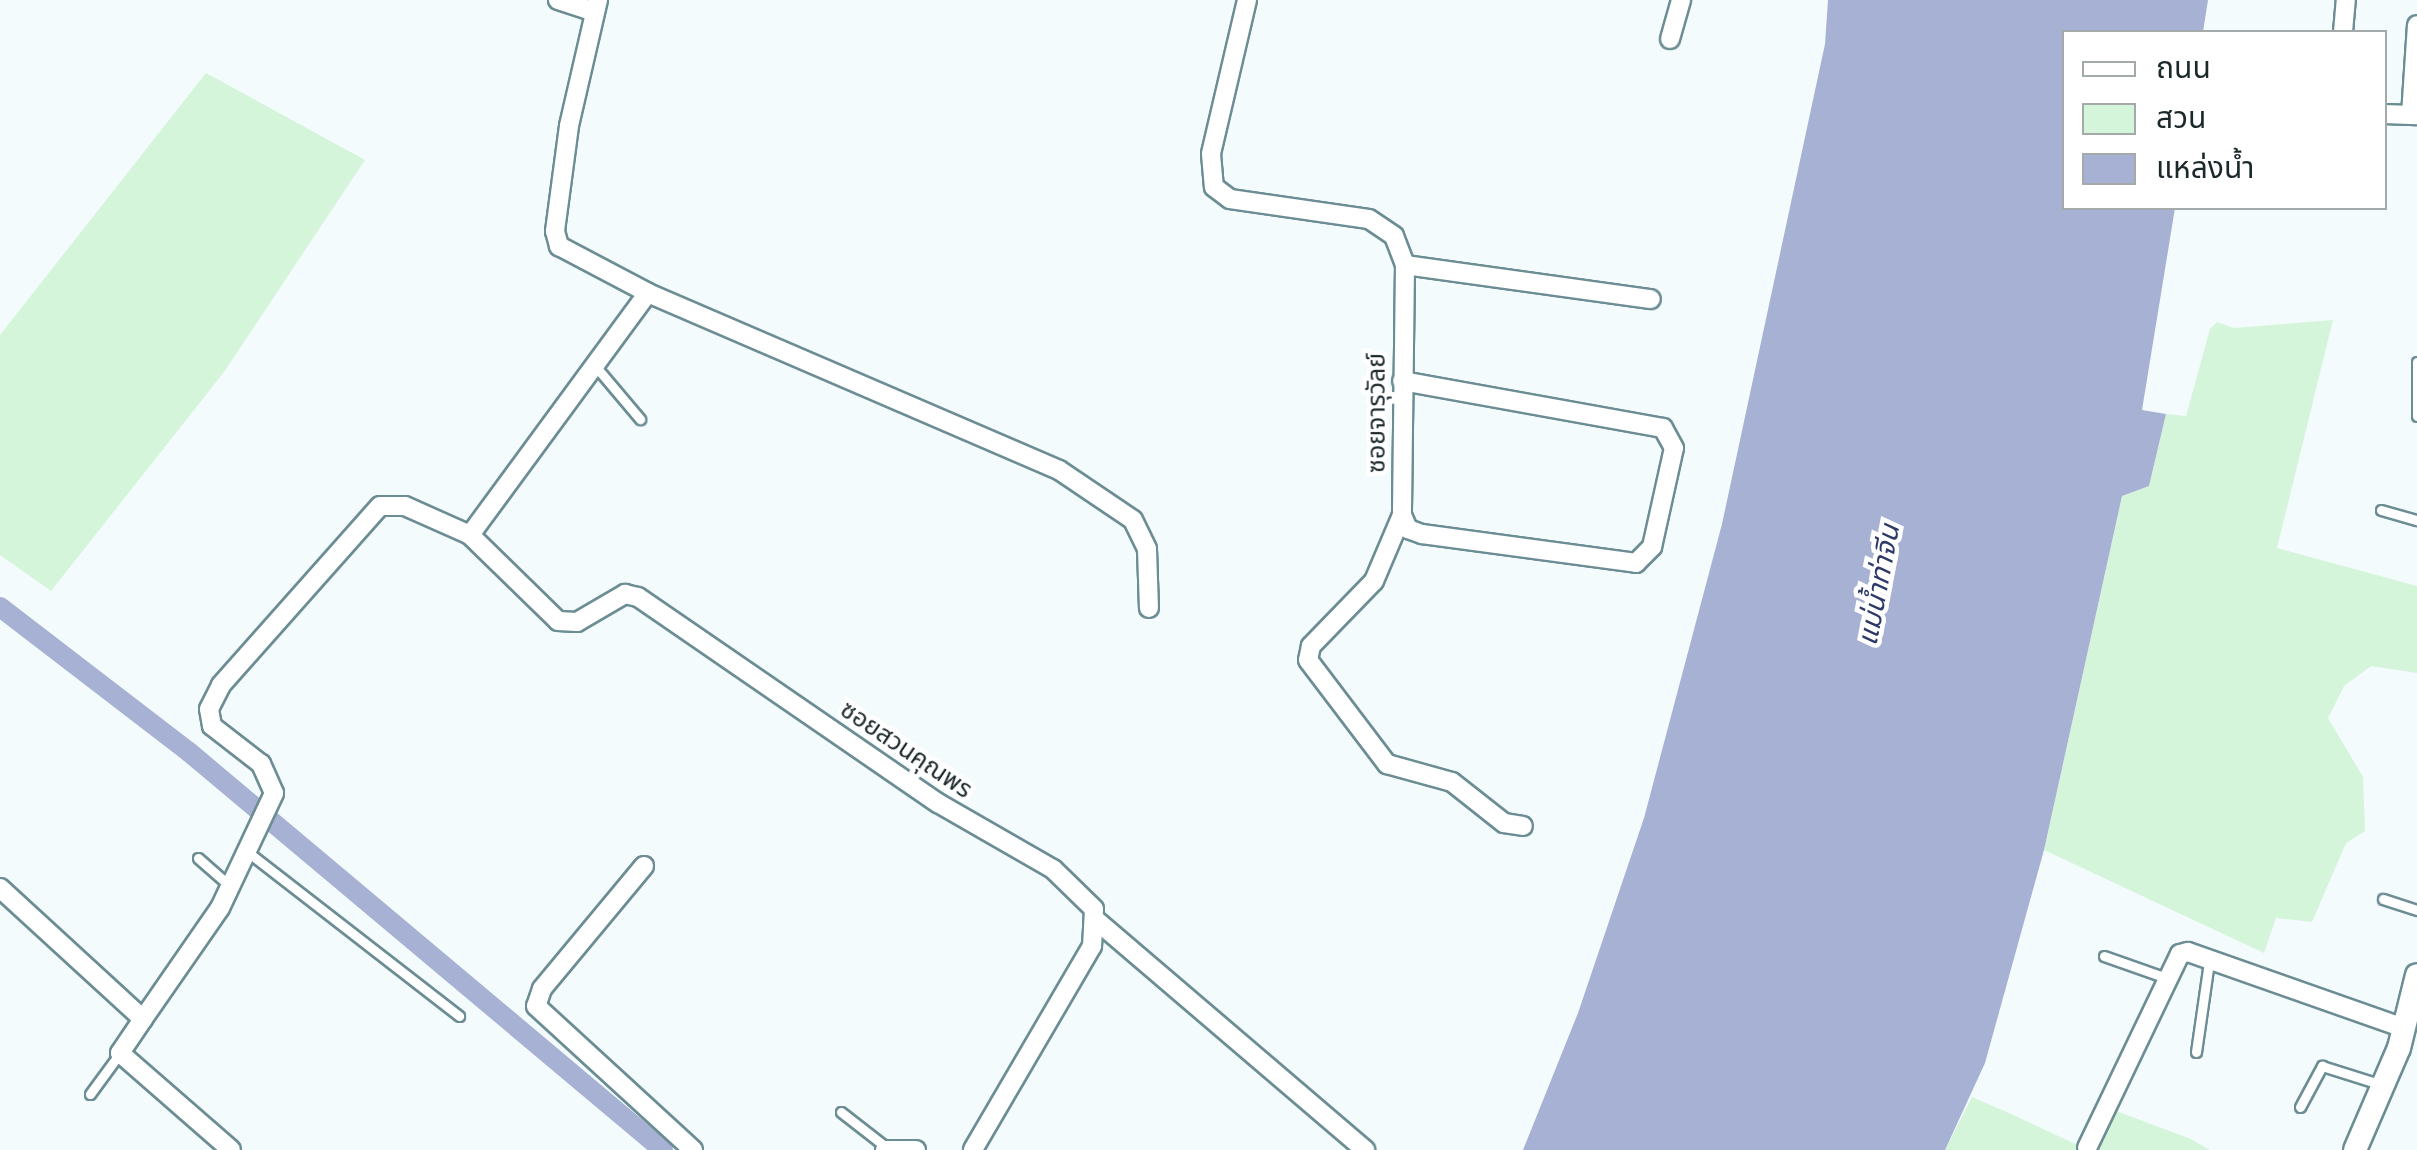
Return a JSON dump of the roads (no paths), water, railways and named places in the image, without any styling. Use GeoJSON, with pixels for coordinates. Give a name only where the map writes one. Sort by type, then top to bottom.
{"type":"FeatureCollection","features":[{"type":"Feature","properties":{"kind":"street"},"geometry":{"type":"LineString","coordinates":[[558,0],[595,5],[555,232],[570,254],[648,293],[975,428],[1118,506],[1147,548],[1149,608]]}},
{"type":"Feature","properties":{"kind":"street"},"geometry":{"type":"LineString","coordinates":[[1247,0],[1211,154],[1214,187],[1230,198],[1368,219],[1394,236],[1405,265],[1651,299]]}},
{"type":"Feature","properties":{"kind":"street"},"geometry":{"type":"LineString","coordinates":[[1670,40],[1681,0]]}},
{"type":"Feature","properties":{"kind":"street"},"geometry":{"type":"LineString","coordinates":[[2342,30],[2346,0]]}},
{"type":"Feature","properties":{"kind":"street"},"geometry":{"type":"LineString","coordinates":[[2387,114],[2414,115],[2417,24]]}},
{"type":"Feature","properties":{"kind":"street","name":"ซอยจารุวัลย์"},"geometry":{"type":"LineString","coordinates":[[1405,265],[1402,515],[1374,581],[1311,646],[1308,660],[1386,764],[1452,782],[1504,823],[1522,826]]}},
{"type":"Feature","properties":{"kind":"street"},"geometry":{"type":"LineString","coordinates":[[470,535],[597,368],[648,293]]}},
{"type":"Feature","properties":{"kind":"street"},"geometry":{"type":"LineString","coordinates":[[1402,382],[1664,428],[1674,448],[1652,548],[1636,562],[1422,534],[1408,529],[1402,515]]}},
{"type":"Feature","properties":{"kind":"street","name":"ซอยสวนคุณพร"},"geometry":{"type":"LineString","coordinates":[[120,1053],[232,888],[274,793],[261,764],[212,726],[209,709],[221,685],[380,506],[419,509],[470,535],[558,621],[577,622],[625,594],[638,598],[938,803],[1053,869],[1094,909],[1097,920]]}},
{"type":"Feature","properties":{"kind":"street"},"geometry":{"type":"LineString","coordinates":[[644,866],[542,989],[536,1006],[693,1150]]}},
{"type":"Feature","properties":{"kind":"street"},"geometry":{"type":"LineString","coordinates":[[0,888],[143,1019]]}},
{"type":"Feature","properties":{"kind":"street"},"geometry":{"type":"LineString","coordinates":[[974,1150],[1092,946],[1097,920],[1365,1150]]}},
{"type":"Feature","properties":{"kind":"street"},"geometry":{"type":"LineString","coordinates":[[2087,1148],[2164,977],[2180,954],[2208,959],[2404,1028]]}},
{"type":"Feature","properties":{"kind":"street"},"geometry":{"type":"LineString","coordinates":[[2355,1150],[2404,1028],[2417,975]]}},
{"type":"Feature","properties":{"kind":"street"},"geometry":{"type":"LineString","coordinates":[[120,1053],[231,1150]]}},
{"type":"Feature","properties":{"kind":"street"},"geometry":{"type":"LineString","coordinates":[[886,1149],[916,1150]]}},
{"type":"Feature","properties":{"kind":"lane"},"geometry":{"type":"LineString","coordinates":[[2417,362],[2417,416]]}},
{"type":"Feature","properties":{"kind":"lane"},"geometry":{"type":"LineString","coordinates":[[597,368],[640,418]]}},
{"type":"Feature","properties":{"kind":"lane"},"geometry":{"type":"LineString","coordinates":[[2380,510],[2417,520]]}},
{"type":"Feature","properties":{"kind":"lane"},"geometry":{"type":"LineString","coordinates":[[249,853],[459,1016]]}},
{"type":"Feature","properties":{"kind":"lane"},"geometry":{"type":"LineString","coordinates":[[198,858],[232,888]]}},
{"type":"Feature","properties":{"kind":"lane"},"geometry":{"type":"LineString","coordinates":[[2383,899],[2417,910]]}},
{"type":"Feature","properties":{"kind":"lane"},"geometry":{"type":"LineString","coordinates":[[2104,956],[2164,977]]}},
{"type":"Feature","properties":{"kind":"lane"},"geometry":{"type":"LineString","coordinates":[[2196,1052],[2208,959]]}},
{"type":"Feature","properties":{"kind":"lane"},"geometry":{"type":"LineString","coordinates":[[90,1094],[120,1053]]}},
{"type":"Feature","properties":{"kind":"lane"},"geometry":{"type":"LineString","coordinates":[[2300,1106],[2322,1066],[2382,1085]]}},
{"type":"Feature","properties":{"kind":"lane"},"geometry":{"type":"LineString","coordinates":[[841,1112],[886,1149]]}},
{"type":"Feature","properties":{"kind":"water","name":"แม่น้ำท่าจีน"},"geometry":{"type":"Polygon","coordinates":[[[1828,0],[2208,0],[2203,30],[2062,30],[2062,210],[2175,210],[2142,410],[2166,414],[2149,486],[2122,496],[2044,850],[1985,1063],[1945,1150],[1523,1150],[1578,1013],[1644,818],[1722,524],[1825,44],[1828,0]]]}},
{"type":"Feature","properties":{"kind":"waterway"},"geometry":{"type":"LineString","coordinates":[[0,607],[189,752],[663,1150]]}}]}
